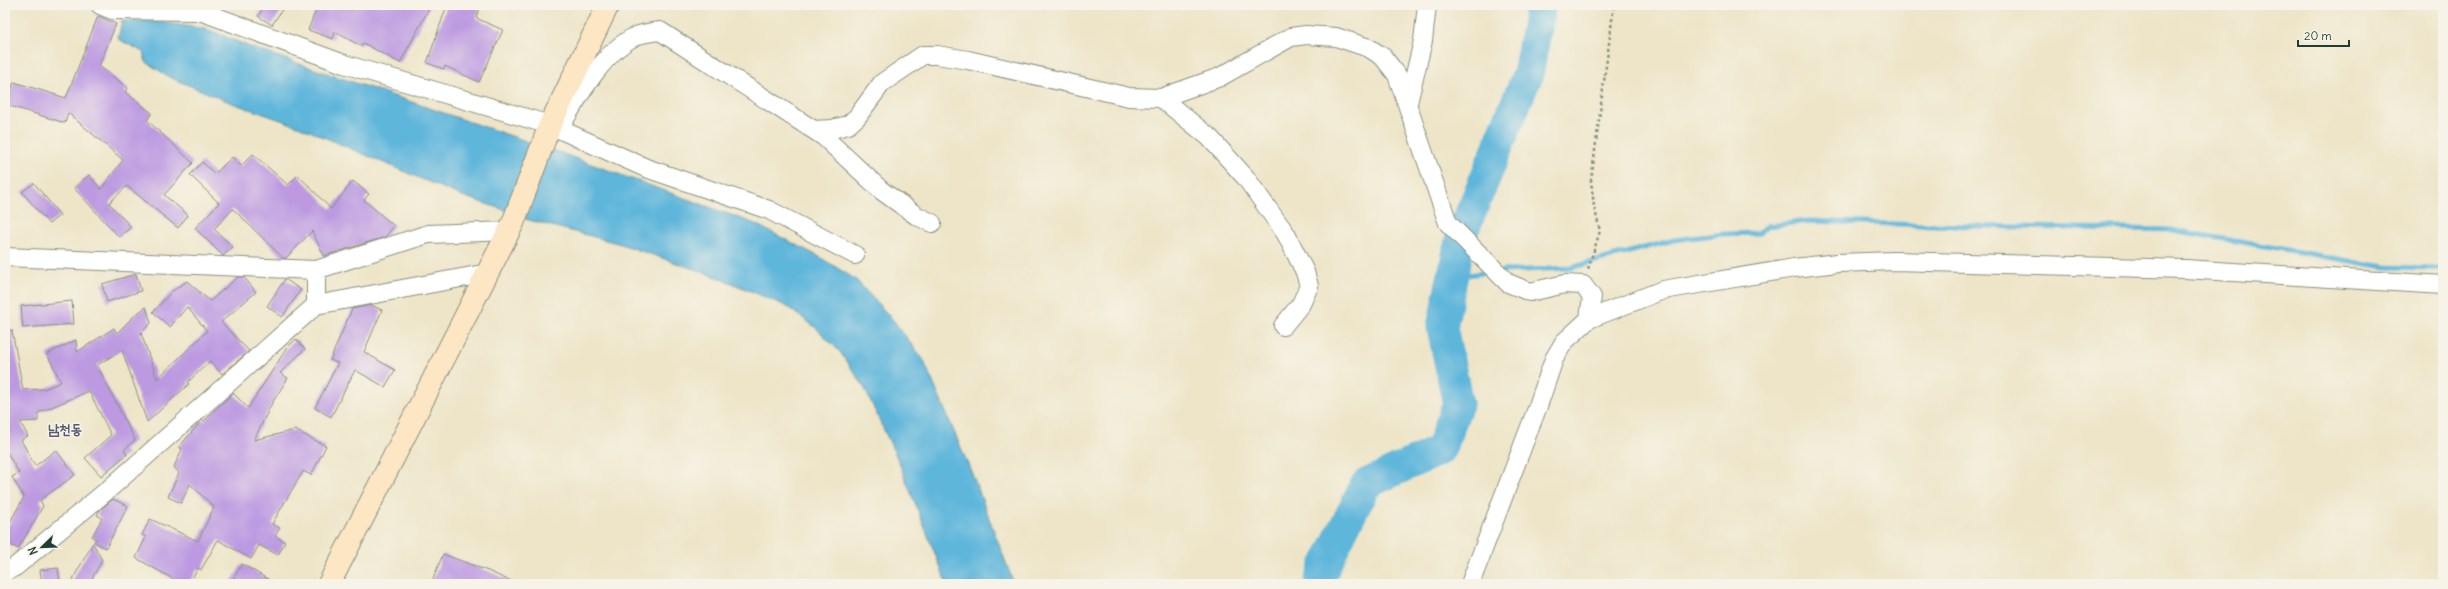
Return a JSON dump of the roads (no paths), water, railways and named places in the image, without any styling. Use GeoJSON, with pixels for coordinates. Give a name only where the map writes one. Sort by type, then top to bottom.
{"type":"FeatureCollection","features":[{"type":"Feature","properties":{"kind":"main road"},"geometry":{"type":"LineString","coordinates":[[329,584],[511,227],[551,130],[608,5]]}},
{"type":"Feature","properties":{"kind":"street"},"geometry":{"type":"LineString","coordinates":[[100,5],[112,10],[200,11],[344,64],[551,130],[646,168],[769,210],[855,255]]}},
{"type":"Feature","properties":{"kind":"street"},"geometry":{"type":"LineString","coordinates":[[1408,102],[1423,41],[1427,5]]}},
{"type":"Feature","properties":{"kind":"street"},"geometry":{"type":"LineString","coordinates":[[551,130],[617,49],[636,36],[660,30],[814,130],[882,191],[917,216],[932,223]]}},
{"type":"Feature","properties":{"kind":"street"},"geometry":{"type":"LineString","coordinates":[[814,130],[832,129],[848,125],[857,117],[882,83],[923,55],[937,55],[968,60],[1129,97],[1161,98],[1220,76],[1291,37],[1306,35],[1336,37],[1369,48],[1384,58],[1397,75],[1408,102],[1448,223],[1508,283],[1530,292],[1565,284],[1583,285],[1592,298],[1589,319]]}},
{"type":"Feature","properties":{"kind":"street"},"geometry":{"type":"LineString","coordinates":[[1161,98],[1209,138],[1246,178],[1286,234],[1305,272],[1309,286],[1301,304],[1283,326]]}},
{"type":"Feature","properties":{"kind":"street"},"geometry":{"type":"LineString","coordinates":[[5,257],[316,270],[428,234],[511,227]]}},
{"type":"Feature","properties":{"kind":"street"},"geometry":{"type":"LineString","coordinates":[[1470,584],[1538,406],[1554,359],[1564,342],[1589,319],[1663,290],[1740,276],[1838,263],[1894,261],[2177,269],[2443,285]]}},
{"type":"Feature","properties":{"kind":"street"},"geometry":{"type":"LineString","coordinates":[[316,270],[316,305]]}},
{"type":"Feature","properties":{"kind":"street"},"geometry":{"type":"LineString","coordinates":[[5,572],[15,567],[109,489],[316,305],[488,273]]}},
{"type":"Feature","properties":{"kind":"water"},"geometry":{"type":"Polygon","coordinates":[[[122,21],[152,21],[207,29],[250,47],[532,143],[508,211],[459,195],[298,126],[232,103],[169,77],[146,62],[143,52],[118,39],[122,21]]]}},
{"type":"Feature","properties":{"kind":"water"},"geometry":{"type":"Polygon","coordinates":[[[550,149],[753,223],[818,256],[855,279],[893,320],[923,359],[973,476],[1014,584],[947,584],[898,460],[863,385],[840,352],[815,327],[786,306],[720,278],[621,244],[525,219],[550,149]]]}},
{"type":"Feature","properties":{"kind":"waterway"},"geometry":{"type":"LineString","coordinates":[[1319,584],[1325,566],[1366,484],[1440,450],[1458,404],[1442,327],[1461,236],[1528,74],[1541,5]]}},
{"type":"Feature","properties":{"kind":"waterway"},"geometry":{"type":"LineString","coordinates":[[1502,271],[1570,268],[1674,240],[1723,234],[1759,233],[1768,226],[1808,221],[2172,230],[2385,267],[2443,268]]}},
{"type":"Feature","properties":{"kind":"waterway"},"geometry":{"type":"LineString","coordinates":[[1452,277],[1490,272]]}},
{"type":"Feature","properties":{"kind":"district","name":"남천동"},"geometry":{"type":"Point","coordinates":[65,429]}}]}
